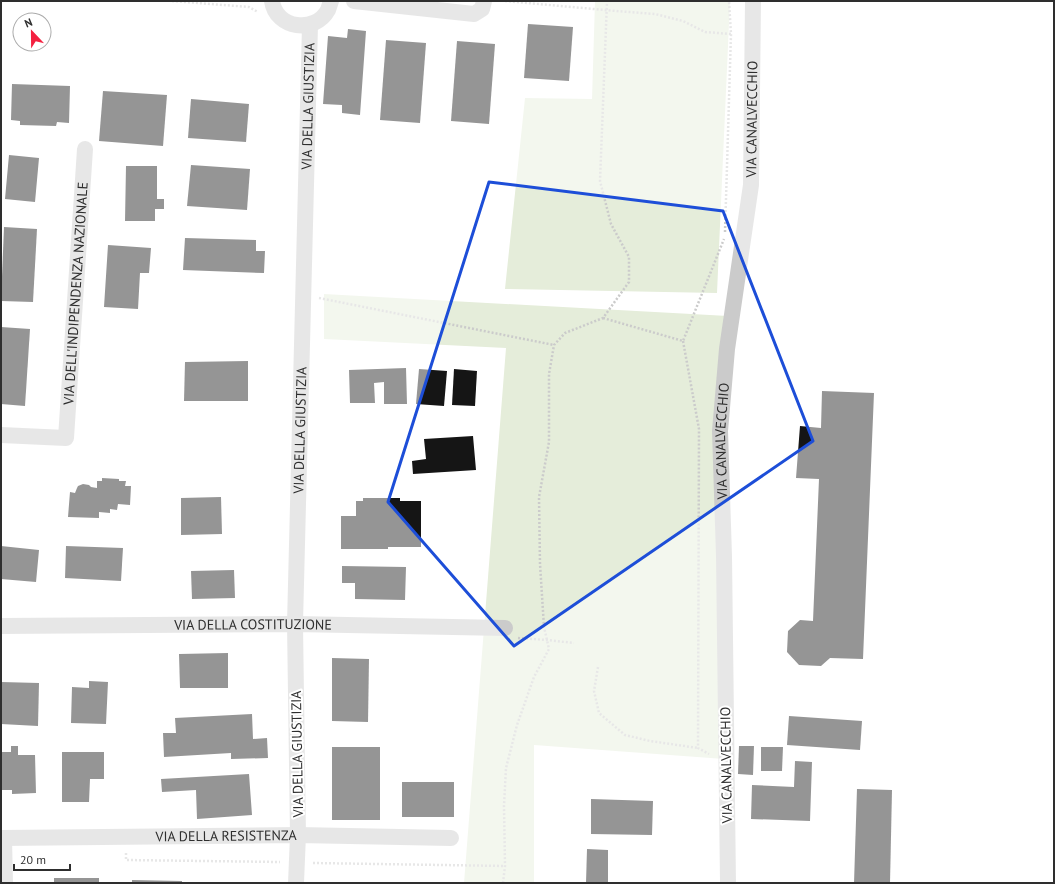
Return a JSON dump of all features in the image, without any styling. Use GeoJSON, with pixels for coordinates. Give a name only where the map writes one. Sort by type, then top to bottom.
{"type":"FeatureCollection","features":[{"type":"Feature","properties":{"kind":"street","name":"VIA DELLA GIUSTIZIA"},"geometry":{"type":"LineString","coordinates":[[272,1],[272,5],[278,15],[287,23],[298,26],[310,25],[320,19],[328,10],[331,1]]}},
{"type":"Feature","properties":{"kind":"street"},"geometry":{"type":"LineString","coordinates":[[354,1],[474,14],[482,9],[484,1]]}},
{"type":"Feature","properties":{"kind":"street","name":"VIA CANALVECCHIO"},"geometry":{"type":"LineString","coordinates":[[728,883],[724,556],[720,431],[727,349],[751,185],[753,1]]}},
{"type":"Feature","properties":{"kind":"street","name":"VIA DELLA GIUSTIZIA"},"geometry":{"type":"LineString","coordinates":[[296,883],[298,835],[295,624],[310,25]]}},
{"type":"Feature","properties":{"kind":"street","name":"VIA DELL'INDIPENDENZA NAZIONALE"},"geometry":{"type":"LineString","coordinates":[[1,435],[66,438],[85,149]]}},
{"type":"Feature","properties":{"kind":"street","name":"VIA DELLA COSTITUZIONE"},"geometry":{"type":"LineString","coordinates":[[1,626],[295,624],[505,628]]}},
{"type":"Feature","properties":{"kind":"street","name":"VIA DELLA RESISTENZA"},"geometry":{"type":"LineString","coordinates":[[2,838],[298,835],[451,838]]}},
{"type":"Feature","properties":{"kind":"street"},"geometry":{"type":"LineString","coordinates":[[2,838],[5,883]]}},
{"type":"Feature","properties":{"kind":"path"},"geometry":{"type":"LineString","coordinates":[[172,1],[249,7],[262,14]]}},
{"type":"Feature","properties":{"kind":"path"},"geometry":{"type":"LineString","coordinates":[[505,1],[655,14],[683,21],[706,32],[731,34]]}},
{"type":"Feature","properties":{"kind":"path"},"geometry":{"type":"LineString","coordinates":[[503,883],[506,768],[517,725],[534,677],[549,649],[544,627],[539,497],[549,442],[550,374],[554,345],[565,333],[603,318],[629,282],[629,257],[611,224],[600,181],[607,1]]}},
{"type":"Feature","properties":{"kind":"path"},"geometry":{"type":"LineString","coordinates":[[698,748],[699,429],[683,341],[725,236],[731,34],[728,1]]}},
{"type":"Feature","properties":{"kind":"path"},"geometry":{"type":"LineString","coordinates":[[303,295],[554,345]]}},
{"type":"Feature","properties":{"kind":"path"},"geometry":{"type":"LineString","coordinates":[[603,318],[683,341]]}},
{"type":"Feature","properties":{"kind":"path"},"geometry":{"type":"LineString","coordinates":[[505,628],[506,638],[574,643]]}},
{"type":"Feature","properties":{"kind":"path"},"geometry":{"type":"LineString","coordinates":[[598,667],[594,691],[599,713],[625,735],[650,741],[698,748],[726,764]]}},
{"type":"Feature","properties":{"kind":"highlighted area"},"geometry":{"type":"Polygon","coordinates":[[[489,182],[723,211],[813,441],[514,646],[388,502],[489,182]]]}},
{"type":"Feature","properties":{"kind":"green space"},"geometry":{"type":"Polygon","coordinates":[[[595,1],[730,1],[717,293],[505,289],[525,98],[592,99],[595,1]]]}},
{"type":"Feature","properties":{"kind":"green space"},"geometry":{"type":"Polygon","coordinates":[[[324,294],[728,316],[724,759],[534,745],[534,883],[464,883],[506,348],[324,339],[324,294]]]}},
{"type":"Feature","properties":{"kind":"building"},"geometry":{"type":"Polygon","coordinates":[[[528,24],[573,27],[569,81],[524,78],[528,24]]]}},
{"type":"Feature","properties":{"kind":"building"},"geometry":{"type":"Polygon","coordinates":[[[348,29],[366,31],[360,115],[342,113],[342,105],[323,104],[328,36],[347,38],[348,29]]]}},
{"type":"Feature","properties":{"kind":"building"},"geometry":{"type":"Polygon","coordinates":[[[386,40],[426,43],[420,123],[380,120],[386,40]]]}},
{"type":"Feature","properties":{"kind":"building"},"geometry":{"type":"Polygon","coordinates":[[[457,41],[495,44],[489,124],[451,121],[457,41]]]}},
{"type":"Feature","properties":{"kind":"building"},"geometry":{"type":"Polygon","coordinates":[[[12,84],[70,86],[69,123],[57,122],[56,126],[20,125],[20,121],[11,120],[12,84]]]}},
{"type":"Feature","properties":{"kind":"building"},"geometry":{"type":"Polygon","coordinates":[[[103,91],[167,95],[163,146],[99,141],[103,91]]]}},
{"type":"Feature","properties":{"kind":"building"},"geometry":{"type":"Polygon","coordinates":[[[191,99],[249,104],[246,142],[188,138],[191,99]]]}},
{"type":"Feature","properties":{"kind":"building"},"geometry":{"type":"Polygon","coordinates":[[[9,155],[39,158],[35,202],[5,199],[9,155]]]}},
{"type":"Feature","properties":{"kind":"building"},"geometry":{"type":"Polygon","coordinates":[[[191,165],[250,169],[247,210],[187,206],[191,165]]]}},
{"type":"Feature","properties":{"kind":"building"},"geometry":{"type":"Polygon","coordinates":[[[126,166],[157,166],[157,199],[164,199],[164,209],[155,209],[155,221],[125,221],[126,166]]]}},
{"type":"Feature","properties":{"kind":"building"},"geometry":{"type":"Polygon","coordinates":[[[4,227],[37,229],[33,302],[1,301],[4,227]]]}},
{"type":"Feature","properties":{"kind":"building"},"geometry":{"type":"Polygon","coordinates":[[[185,238],[256,240],[256,251],[265,251],[264,273],[183,270],[185,238]]]}},
{"type":"Feature","properties":{"kind":"building"},"geometry":{"type":"Polygon","coordinates":[[[108,245],[151,248],[149,273],[140,273],[138,309],[104,307],[108,245]]]}},
{"type":"Feature","properties":{"kind":"building"},"geometry":{"type":"Polygon","coordinates":[[[1,327],[30,329],[25,406],[1,404],[1,327]]]}},
{"type":"Feature","properties":{"kind":"building"},"geometry":{"type":"Polygon","coordinates":[[[248,361],[248,401],[184,401],[185,362],[248,361]]]}},
{"type":"Feature","properties":{"kind":"building"},"geometry":{"type":"Polygon","coordinates":[[[406,368],[407,404],[384,404],[384,382],[374,383],[375,403],[350,403],[349,370],[406,368]]]}},
{"type":"Feature","properties":{"kind":"building"},"geometry":{"type":"Polygon","coordinates":[[[419,369],[447,371],[444,406],[416,404],[419,369]]]}},
{"type":"Feature","properties":{"kind":"building"},"geometry":{"type":"Polygon","coordinates":[[[454,369],[477,371],[475,406],[452,405],[454,369]]]}},
{"type":"Feature","properties":{"kind":"building"},"geometry":{"type":"Polygon","coordinates":[[[822,391],[874,393],[863,659],[830,658],[821,666],[799,665],[787,652],[788,631],[800,620],[813,621],[819,479],[796,478],[800,426],[821,428],[822,391]]]}},
{"type":"Feature","properties":{"kind":"building"},"geometry":{"type":"Polygon","coordinates":[[[473,436],[476,470],[413,474],[412,461],[426,459],[424,439],[473,436]]]}},
{"type":"Feature","properties":{"kind":"building"},"geometry":{"type":"Polygon","coordinates":[[[102,478],[126,481],[125,486],[131,486],[130,505],[118,504],[117,510],[110,509],[110,513],[99,512],[99,518],[68,517],[70,492],[75,493],[78,486],[83,484],[97,488],[97,481],[102,481],[102,478]]]}},
{"type":"Feature","properties":{"kind":"building"},"geometry":{"type":"Polygon","coordinates":[[[221,497],[222,534],[181,535],[181,498],[221,497]]]}},
{"type":"Feature","properties":{"kind":"building"},"geometry":{"type":"Polygon","coordinates":[[[363,498],[400,498],[400,501],[421,501],[421,547],[341,549],[341,516],[356,516],[356,501],[363,501],[363,498]]]}},
{"type":"Feature","properties":{"kind":"building"},"geometry":{"type":"Polygon","coordinates":[[[1,546],[39,550],[36,582],[1,579],[1,546]]]}},
{"type":"Feature","properties":{"kind":"building"},"geometry":{"type":"Polygon","coordinates":[[[66,546],[123,548],[121,581],[65,578],[66,546]]]}},
{"type":"Feature","properties":{"kind":"building"},"geometry":{"type":"Polygon","coordinates":[[[342,566],[406,567],[405,600],[355,599],[355,583],[342,583],[342,566]]]}},
{"type":"Feature","properties":{"kind":"building"},"geometry":{"type":"Polygon","coordinates":[[[234,570],[235,598],[192,599],[191,571],[234,570]]]}},
{"type":"Feature","properties":{"kind":"building"},"geometry":{"type":"Polygon","coordinates":[[[228,653],[228,688],[180,688],[179,654],[228,653]]]}},
{"type":"Feature","properties":{"kind":"building"},"geometry":{"type":"Polygon","coordinates":[[[332,658],[369,659],[368,722],[332,721],[332,658]]]}},
{"type":"Feature","properties":{"kind":"building"},"geometry":{"type":"Polygon","coordinates":[[[89,681],[108,682],[106,724],[71,723],[72,687],[89,688],[89,681]]]}},
{"type":"Feature","properties":{"kind":"building"},"geometry":{"type":"Polygon","coordinates":[[[1,682],[39,683],[38,726],[1,724],[1,682]]]}},
{"type":"Feature","properties":{"kind":"building"},"geometry":{"type":"Polygon","coordinates":[[[252,714],[253,739],[267,738],[268,758],[231,759],[231,753],[164,757],[163,733],[176,733],[175,718],[252,714]]]}},
{"type":"Feature","properties":{"kind":"building"},"geometry":{"type":"Polygon","coordinates":[[[789,716],[862,721],[860,750],[787,745],[789,716]]]}},
{"type":"Feature","properties":{"kind":"building"},"geometry":{"type":"Polygon","coordinates":[[[11,746],[18,746],[18,755],[35,755],[36,793],[12,794],[12,790],[1,790],[1,752],[11,752],[11,746]]]}},
{"type":"Feature","properties":{"kind":"building"},"geometry":{"type":"Polygon","coordinates":[[[739,746],[754,746],[753,775],[738,774],[739,746]]]}},
{"type":"Feature","properties":{"kind":"building"},"geometry":{"type":"Polygon","coordinates":[[[332,747],[380,747],[380,820],[332,820],[332,747]]]}},
{"type":"Feature","properties":{"kind":"building"},"geometry":{"type":"Polygon","coordinates":[[[761,747],[783,747],[782,771],[761,771],[761,747]]]}},
{"type":"Feature","properties":{"kind":"building"},"geometry":{"type":"Polygon","coordinates":[[[62,752],[104,752],[104,779],[90,779],[89,802],[62,802],[62,752]]]}},
{"type":"Feature","properties":{"kind":"building"},"geometry":{"type":"Polygon","coordinates":[[[795,761],[812,762],[810,821],[751,819],[752,785],[794,787],[795,761]]]}},
{"type":"Feature","properties":{"kind":"building"},"geometry":{"type":"Polygon","coordinates":[[[249,774],[252,815],[197,819],[196,790],[162,792],[161,779],[249,774]]]}},
{"type":"Feature","properties":{"kind":"building"},"geometry":{"type":"Polygon","coordinates":[[[402,782],[454,782],[454,817],[402,817],[402,782]]]}},
{"type":"Feature","properties":{"kind":"building"},"geometry":{"type":"Polygon","coordinates":[[[857,789],[892,790],[890,883],[854,883],[857,789]]]}},
{"type":"Feature","properties":{"kind":"building"},"geometry":{"type":"Polygon","coordinates":[[[591,799],[653,801],[652,835],[591,834],[591,799]]]}},
{"type":"Feature","properties":{"kind":"building"},"geometry":{"type":"Polygon","coordinates":[[[587,849],[608,850],[608,883],[586,883],[587,849]]]}},
{"type":"Feature","properties":{"kind":"building"},"geometry":{"type":"Polygon","coordinates":[[[54,878],[99,878],[99,883],[54,883],[54,878]]]}},
{"type":"Feature","properties":{"kind":"building"},"geometry":{"type":"Polygon","coordinates":[[[132,880],[182,881],[182,883],[132,883],[132,880]]]}}]}
